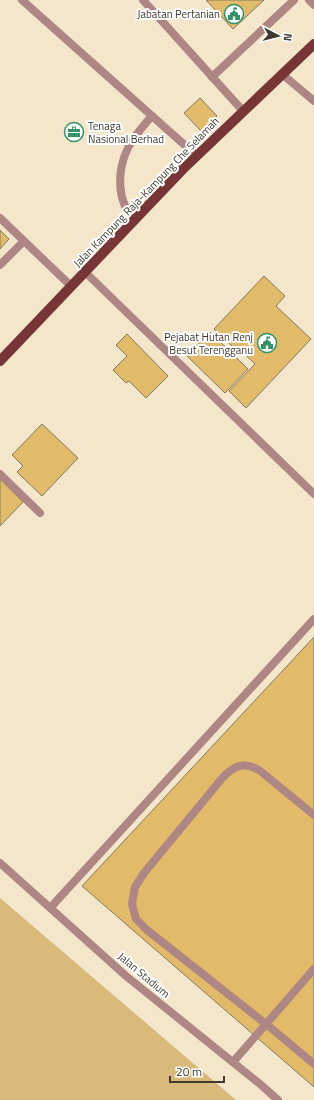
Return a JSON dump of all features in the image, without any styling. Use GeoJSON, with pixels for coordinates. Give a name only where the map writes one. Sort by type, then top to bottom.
{"type":"FeatureCollection","features":[{"type":"Feature","properties":{"kind":"main road","name":"Jalan Kampung Raja-Kampung Che Selamah"},"geometry":{"type":"LineString","coordinates":[[0,361],[197,156],[314,44]]}},
{"type":"Feature","properties":{"kind":"street"},"geometry":{"type":"LineString","coordinates":[[22,0],[197,156]]}},
{"type":"Feature","properties":{"kind":"street"},"geometry":{"type":"LineString","coordinates":[[143,0],[243,111]]}},
{"type":"Feature","properties":{"kind":"street"},"geometry":{"type":"LineString","coordinates":[[212,77],[294,0]]}},
{"type":"Feature","properties":{"kind":"street"},"geometry":{"type":"LineString","coordinates":[[309,0],[314,6]]}},
{"type":"Feature","properties":{"kind":"street"},"geometry":{"type":"LineString","coordinates":[[282,74],[314,101]]}},
{"type":"Feature","properties":{"kind":"street"},"geometry":{"type":"LineString","coordinates":[[135,220],[129,214],[122,201],[120,188],[121,170],[128,148],[134,137],[152,116]]}},
{"type":"Feature","properties":{"kind":"street"},"geometry":{"type":"LineString","coordinates":[[0,218],[71,286]]}},
{"type":"Feature","properties":{"kind":"street"},"geometry":{"type":"LineString","coordinates":[[0,265],[24,241]]}},
{"type":"Feature","properties":{"kind":"street"},"geometry":{"type":"LineString","coordinates":[[85,272],[314,494]]}},
{"type":"Feature","properties":{"kind":"street"},"geometry":{"type":"LineString","coordinates":[[0,474],[40,513]]}},
{"type":"Feature","properties":{"kind":"street"},"geometry":{"type":"LineString","coordinates":[[50,907],[314,619]]}},
{"type":"Feature","properties":{"kind":"street"},"geometry":{"type":"LineString","coordinates":[[314,815],[259,770],[244,765],[237,766],[224,776],[144,873],[135,887],[132,904],[136,919],[147,930],[314,1064]]}},
{"type":"Feature","properties":{"kind":"street","name":"Jalan Stadium"},"geometry":{"type":"LineString","coordinates":[[0,862],[126,976],[278,1100]]}},
{"type":"Feature","properties":{"kind":"street"},"geometry":{"type":"LineString","coordinates":[[233,1062],[314,969]]}},
{"type":"Feature","properties":{"kind":"shaded area"},"geometry":{"type":"Polygon","coordinates":[[[0,898],[236,1100],[0,1100],[0,898]]]}},
{"type":"Feature","properties":{"kind":"building","name":"Jabatan Pertanian"},"geometry":{"type":"Polygon","coordinates":[[[206,0],[264,0],[233,29],[206,0]]]}},
{"type":"Feature","properties":{"kind":"building"},"geometry":{"type":"Polygon","coordinates":[[[200,98],[217,116],[201,131],[184,113],[200,98]]]}},
{"type":"Feature","properties":{"kind":"building"},"geometry":{"type":"Polygon","coordinates":[[[0,230],[9,239],[0,249],[0,230]]]}},
{"type":"Feature","properties":{"kind":"building","name":"Pejabat Hutan Renj Besut Terengganu"},"geometry":{"type":"Polygon","coordinates":[[[264,276],[285,296],[276,306],[311,339],[246,408],[229,391],[255,364],[237,347],[235,349],[214,329],[264,276]]]}},
{"type":"Feature","properties":{"kind":"building","name":"Pejabat Hutan Renj Besut Terengganu"},"geometry":{"type":"Polygon","coordinates":[[[210,332],[248,369],[225,393],[187,356],[210,332]]]}},
{"type":"Feature","properties":{"kind":"building"},"geometry":{"type":"Polygon","coordinates":[[[127,334],[168,376],[146,398],[129,381],[126,383],[113,370],[127,356],[116,345],[127,334]]]}},
{"type":"Feature","properties":{"kind":"building"},"geometry":{"type":"Polygon","coordinates":[[[42,424],[78,458],[42,496],[17,472],[23,466],[12,455],[42,424]]]}},
{"type":"Feature","properties":{"kind":"building"},"geometry":{"type":"Polygon","coordinates":[[[0,479],[23,502],[0,526],[0,479]]]}},
{"type":"Feature","properties":{"kind":"building"},"geometry":{"type":"Polygon","coordinates":[[[314,637],[314,1087],[82,886],[314,637]]]}},
{"type":"Feature","properties":{"kind":"place","name":"Jabatan Pertanian"},"geometry":{"type":"Point","coordinates":[234,14]}},
{"type":"Feature","properties":{"kind":"place","name":"Tenaga Nasional Berhad"},"geometry":{"type":"Point","coordinates":[74,132]}},
{"type":"Feature","properties":{"kind":"place","name":"Pejabat Hutan Renj Besut Terengganu"},"geometry":{"type":"Point","coordinates":[267,343]}}]}
